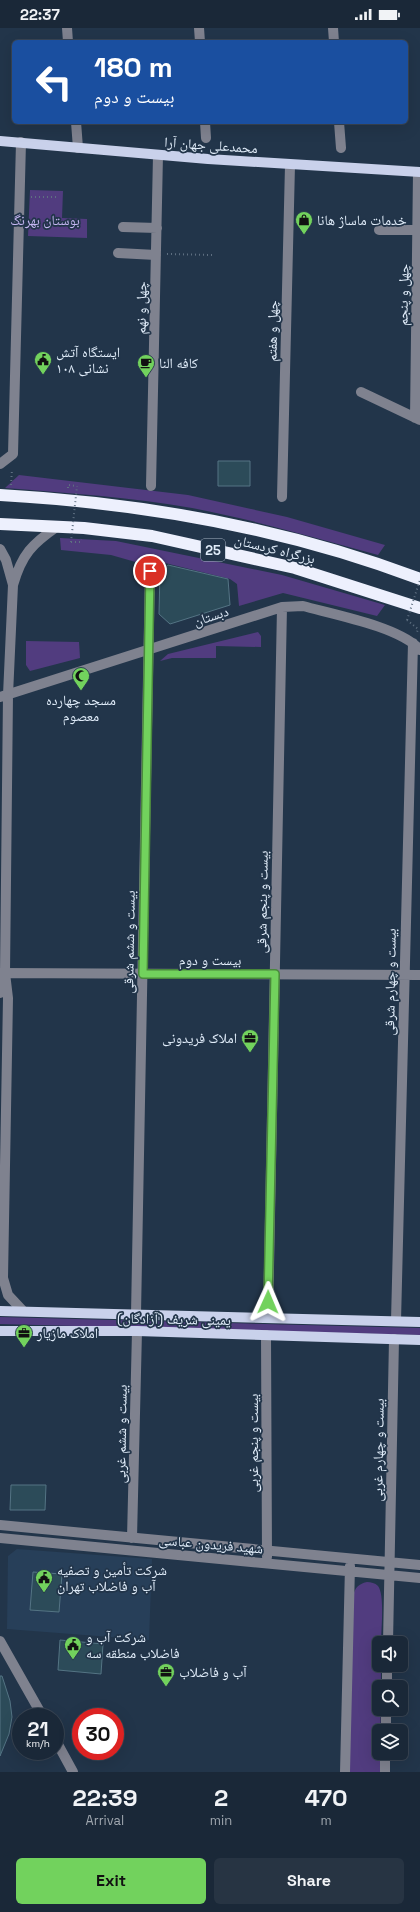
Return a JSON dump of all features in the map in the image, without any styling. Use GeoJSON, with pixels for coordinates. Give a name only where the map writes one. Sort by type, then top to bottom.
{"type":"FeatureCollection","features":[{"type":"Feature","properties":{"kind":"highway","name":"بزرگراه کردستان"},"geometry":{"type":"LineString","coordinates":[[5,496],[154,510],[211,520],[270,532],[333,550],[420,580]]}},
{"type":"Feature","properties":{"kind":"highway","name":"بزرگراه کردستان"},"geometry":{"type":"LineString","coordinates":[[0,524],[58,526],[145,535],[294,568],[362,588],[420,608]]}},
{"type":"Feature","properties":{"kind":"main road","name":"محمدعلی جهان آرا"},"geometry":{"type":"LineString","coordinates":[[0,141],[290,165],[419,172]]}},
{"type":"Feature","properties":{"kind":"main road","name":"یمینی شریف (آزادگان)"},"geometry":{"type":"LineString","coordinates":[[0,1311],[420,1322]]}},
{"type":"Feature","properties":{"kind":"main road","name":"یمینی شریف (آزادگان)"},"geometry":{"type":"LineString","coordinates":[[0,1331],[137,1331],[420,1340]]}},
{"type":"Feature","properties":{"kind":"street"},"geometry":{"type":"LineString","coordinates":[[67,28],[68,40]]}},
{"type":"Feature","properties":{"kind":"street"},"geometry":{"type":"LineString","coordinates":[[199,28],[200,40]]}},
{"type":"Feature","properties":{"kind":"street"},"geometry":{"type":"LineString","coordinates":[[333,28],[334,40]]}},
{"type":"Feature","properties":{"kind":"street"},"geometry":{"type":"LineString","coordinates":[[76,124],[78,148]]}},
{"type":"Feature","properties":{"kind":"street"},"geometry":{"type":"LineString","coordinates":[[205,124],[206,138]]}},
{"type":"Feature","properties":{"kind":"street"},"geometry":{"type":"LineString","coordinates":[[339,124],[341,148]]}},
{"type":"Feature","properties":{"kind":"street"},"geometry":{"type":"LineString","coordinates":[[0,464],[13,454],[21,142]]}},
{"type":"Feature","properties":{"kind":"street","name":"چهل و نهم"},"geometry":{"type":"LineString","coordinates":[[151,486],[158,155]]}},
{"type":"Feature","properties":{"kind":"street","name":"چهل و هفتم"},"geometry":{"type":"LineString","coordinates":[[282,498],[290,165]]}},
{"type":"Feature","properties":{"kind":"street","name":"چهل و پنجم"},"geometry":{"type":"LineString","coordinates":[[417,420],[417,230],[419,172]]}},
{"type":"Feature","properties":{"kind":"street"},"geometry":{"type":"LineString","coordinates":[[124,227],[157,228]]}},
{"type":"Feature","properties":{"kind":"street"},"geometry":{"type":"LineString","coordinates":[[379,230],[417,230]]}},
{"type":"Feature","properties":{"kind":"street"},"geometry":{"type":"LineString","coordinates":[[118,253],[156,255]]}},
{"type":"Feature","properties":{"kind":"street"},"geometry":{"type":"LineString","coordinates":[[361,392],[417,420]]}},
{"type":"Feature","properties":{"kind":"street"},"geometry":{"type":"LineString","coordinates":[[0,993],[3,973],[4,696],[13,585],[23,556],[40,539],[58,526]]}},
{"type":"Feature","properties":{"kind":"street"},"geometry":{"type":"LineString","coordinates":[[0,549],[6,560],[13,585]]}},
{"type":"Feature","properties":{"kind":"street","name":"بیست و ششم شرقی"},"geometry":{"type":"LineString","coordinates":[[136,1314],[150,571]]}},
{"type":"Feature","properties":{"kind":"street","name":"دبستان"},"geometry":{"type":"LineString","coordinates":[[4,696],[282,607],[292,606],[308,608],[384,629],[405,637],[416,646]]}},
{"type":"Feature","properties":{"kind":"street","name":"بیست و پنجم شرقی"},"geometry":{"type":"LineString","coordinates":[[268,1318],[282,607]]}},
{"type":"Feature","properties":{"kind":"street","name":"بیست و چهارم شرقی"},"geometry":{"type":"LineString","coordinates":[[396,1321],[404,975],[416,646]]}},
{"type":"Feature","properties":{"kind":"street"},"geometry":{"type":"LineString","coordinates":[[3,973],[8,998],[2,1278],[8,1295],[23,1312]]}},
{"type":"Feature","properties":{"kind":"street","name":"بیست و دوم"},"geometry":{"type":"LineString","coordinates":[[3,973],[420,975]]}},
{"type":"Feature","properties":{"kind":"street","name":"بیست و ششم غربی"},"geometry":{"type":"LineString","coordinates":[[132,1538],[137,1331]]}},
{"type":"Feature","properties":{"kind":"street","name":"بیست و پنجم غربی"},"geometry":{"type":"LineString","coordinates":[[266,1335],[267,1564]]}},
{"type":"Feature","properties":{"kind":"street","name":"بیست و چهارم غربی"},"geometry":{"type":"LineString","coordinates":[[389,1575],[394,1339]]}},
{"type":"Feature","properties":{"kind":"street","name":"شهید فریدون عباسی"},"geometry":{"type":"LineString","coordinates":[[0,1526],[420,1565]]}},
{"type":"Feature","properties":{"kind":"street","name":"شهید فریدون عباسی"},"geometry":{"type":"LineString","coordinates":[[0,1538],[420,1578]]}},
{"type":"Feature","properties":{"kind":"street"},"geometry":{"type":"LineString","coordinates":[[166,1554],[167,1541]]}},
{"type":"Feature","properties":{"kind":"street"},"geometry":{"type":"LineString","coordinates":[[345,1772],[350,1559]]}},
{"type":"Feature","properties":{"kind":"street"},"geometry":{"type":"LineString","coordinates":[[388,1636],[389,1575]]}},
{"type":"Feature","properties":{"kind":"street"},"geometry":{"type":"LineString","coordinates":[[0,1641],[38,1708]]}},
{"type":"Feature","properties":{"kind":"street"},"geometry":{"type":"LineString","coordinates":[[64,1757],[71,1771]]}},
{"type":"Feature","properties":{"kind":"street"},"geometry":{"type":"LineString","coordinates":[[385,1760],[385,1772]]}},
{"type":"Feature","properties":{"kind":"path"},"geometry":{"type":"LineString","coordinates":[[20,197],[58,197]]}},
{"type":"Feature","properties":{"kind":"path"},"geometry":{"type":"LineString","coordinates":[[156,255],[212,255]]}},
{"type":"Feature","properties":{"kind":"path"},"geometry":{"type":"LineString","coordinates":[[5,496],[13,454]]}},
{"type":"Feature","properties":{"kind":"path"},"geometry":{"type":"LineString","coordinates":[[68,485],[77,486],[71,542],[80,542]]}},
{"type":"Feature","properties":{"kind":"path"},"geometry":{"type":"LineString","coordinates":[[418,629],[407,620],[420,580]]}},
{"type":"Feature","properties":{"kind":"shaded area"},"geometry":{"type":"Polygon","coordinates":[[[17,1549],[152,1559],[149,1640],[7,1629],[8,1556],[17,1549]]]}},
{"type":"Feature","properties":{"kind":"green space","name":"بوستان بهرنگ"},"geometry":{"type":"Polygon","coordinates":[[[30,190],[63,191],[62,218],[87,219],[87,238],[28,236],[30,190]]]}},
{"type":"Feature","properties":{"kind":"green space"},"geometry":{"type":"Polygon","coordinates":[[[19,475],[188,495],[287,517],[385,545],[378,555],[262,524],[192,508],[122,498],[5,488],[19,475]]]}},
{"type":"Feature","properties":{"kind":"green space"},"geometry":{"type":"Polygon","coordinates":[[[60,538],[116,541],[282,575],[385,605],[377,616],[283,593],[239,606],[237,584],[230,579],[165,563],[153,567],[111,555],[61,550],[60,538]]]}},
{"type":"Feature","properties":{"kind":"green space"},"geometry":{"type":"Polygon","coordinates":[[[258,632],[261,636],[261,647],[216,646],[216,658],[172,658],[160,661],[168,654],[258,632]]]}},
{"type":"Feature","properties":{"kind":"green space"},"geometry":{"type":"Polygon","coordinates":[[[26,641],[79,642],[80,658],[30,671],[26,665],[26,641]]]}},
{"type":"Feature","properties":{"kind":"green space"},"geometry":{"type":"Polygon","coordinates":[[[0,1317],[420,1328],[420,1335],[0,1324],[0,1317]]]}},
{"type":"Feature","properties":{"kind":"green space"},"geometry":{"type":"Polygon","coordinates":[[[367,1582],[378,1586],[382,1605],[381,1636],[372,1636],[372,1672],[381,1672],[381,1680],[372,1680],[372,1716],[381,1716],[380,1724],[372,1724],[372,1760],[380,1760],[380,1772],[349,1772],[353,1596],[357,1587],[367,1582]]]}},
{"type":"Feature","properties":{"kind":"building"},"geometry":{"type":"Polygon","coordinates":[[[218,461],[250,461],[250,486],[218,486],[218,461]]]}},
{"type":"Feature","properties":{"kind":"building"},"geometry":{"type":"Polygon","coordinates":[[[168,565],[228,579],[230,605],[170,624],[159,614],[160,571],[168,565]]]}},
{"type":"Feature","properties":{"kind":"building"},"geometry":{"type":"Polygon","coordinates":[[[11,1485],[46,1485],[45,1510],[10,1510],[11,1485]]]}},
{"type":"Feature","properties":{"kind":"building"},"geometry":{"type":"Polygon","coordinates":[[[33,1572],[62,1574],[59,1612],[30,1610],[33,1572]]]}},
{"type":"Feature","properties":{"kind":"building"},"geometry":{"type":"Polygon","coordinates":[[[60,1640],[103,1644],[101,1674],[58,1670],[60,1640]]]}},
{"type":"Feature","properties":{"kind":"building"},"geometry":{"type":"Polygon","coordinates":[[[0,1676],[2,1676],[10,1701],[12,1717],[9,1734],[0,1756],[0,1676]]]}},
{"type":"Feature","properties":{"kind":"place","name":"خدمات ماساژ هانا"},"geometry":{"type":"Point","coordinates":[304,235]}},
{"type":"Feature","properties":{"kind":"place","name":"ایستگاه آتش نشانی ۱۰۸"},"geometry":{"type":"Point","coordinates":[43,375]}},
{"type":"Feature","properties":{"kind":"place","name":"کافه النا"},"geometry":{"type":"Point","coordinates":[146,378]}},
{"type":"Feature","properties":{"kind":"place","name":"مسجد چهارده معصوم"},"geometry":{"type":"Point","coordinates":[81,691]}},
{"type":"Feature","properties":{"kind":"place","name":"املاک فریدونی"},"geometry":{"type":"Point","coordinates":[250,1053]}},
{"type":"Feature","properties":{"kind":"place","name":"املاک مازیار"},"geometry":{"type":"Point","coordinates":[24,1348]}},
{"type":"Feature","properties":{"kind":"place","name":"شركت تأمين و تصفيه آب و فاضلاب تهران"},"geometry":{"type":"Point","coordinates":[44,1593]}},
{"type":"Feature","properties":{"kind":"place","name":"شرکت آب و فاضلاب منطقه سه"},"geometry":{"type":"Point","coordinates":[73,1660]}},
{"type":"Feature","properties":{"kind":"place","name":"آب و فاضلاب"},"geometry":{"type":"Point","coordinates":[166,1687]}},
{"type":"Feature","properties":{"kind":"route"},"geometry":{"type":"LineString","coordinates":[[150,571],[143,974],[275,974],[268,1302]]}}]}
